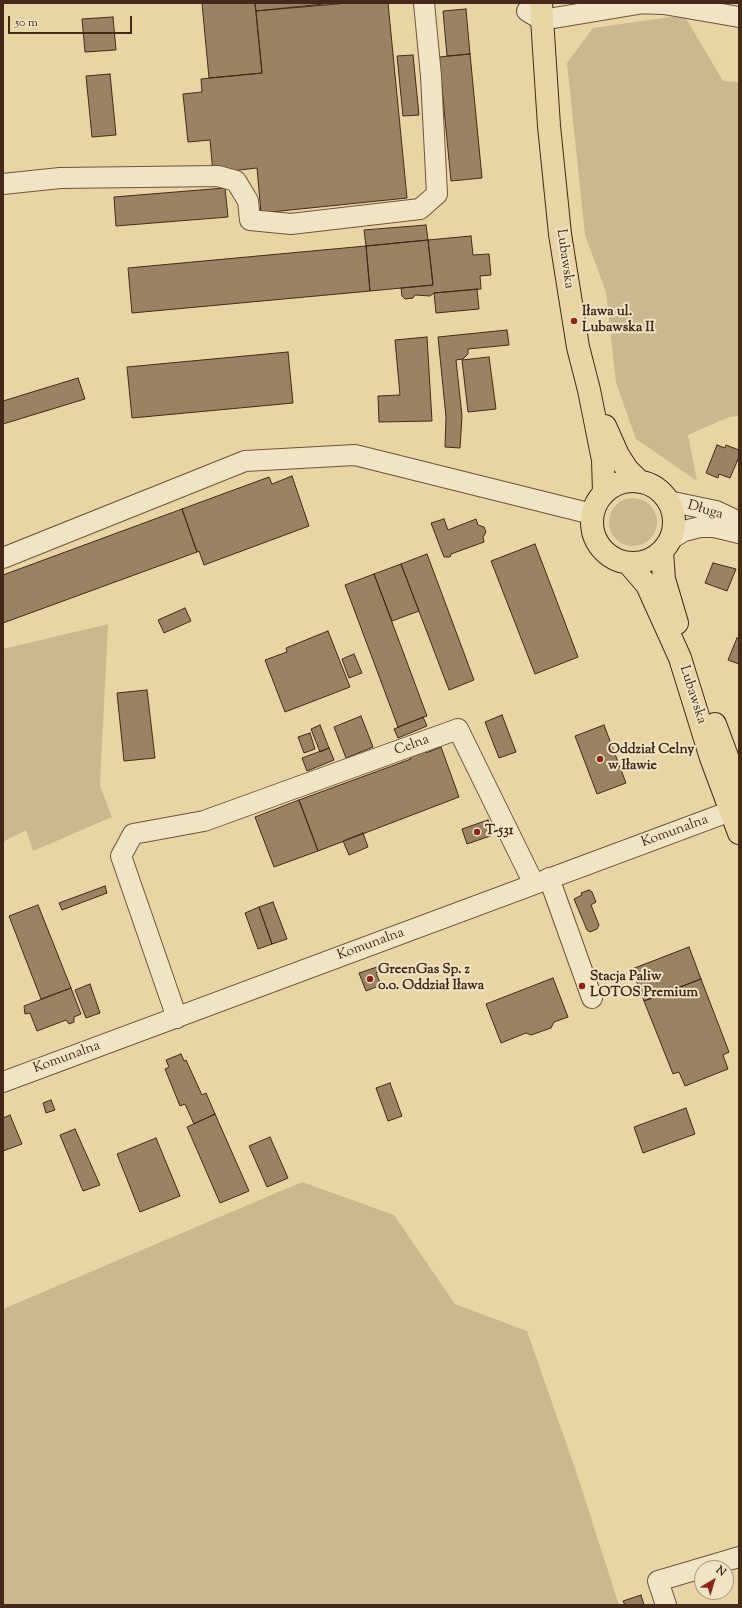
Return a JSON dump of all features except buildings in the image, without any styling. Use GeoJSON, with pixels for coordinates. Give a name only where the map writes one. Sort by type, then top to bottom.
{"type":"FeatureCollection","features":[{"type":"Feature","properties":{"kind":"main road","name":"Lubawska"},"geometry":{"type":"LineString","coordinates":[[534,8],[549,126],[560,234],[578,347],[589,390],[603,460],[604,492]]}},
{"type":"Feature","properties":{"kind":"main road","name":"Lubawska"},"geometry":{"type":"LineString","coordinates":[[589,390],[618,455],[627,469],[640,482]]}},
{"type":"Feature","properties":{"kind":"main road"},"geometry":{"type":"LineString","coordinates":[[631,481],[640,482],[656,488],[668,501],[674,520],[666,546],[647,561],[629,564],[618,561],[599,547],[594,537],[591,525],[592,514],[597,502],[604,492],[621,483],[631,481]]}},
{"type":"Feature","properties":{"kind":"main road","name":"Lubawska"},"geometry":{"type":"LineString","coordinates":[[666,546],[664,579],[680,635],[739,789]]}},
{"type":"Feature","properties":{"kind":"main road","name":"Lubawska"},"geometry":{"type":"LineString","coordinates":[[629,564],[647,585],[680,658],[696,704],[711,758],[735,809],[739,833]]}},
{"type":"Feature","properties":{"kind":"street"},"geometry":{"type":"LineString","coordinates":[[3,184],[60,178],[218,176],[236,181],[248,201],[250,220],[291,224],[420,209],[437,194],[431,76],[424,3]]}},
{"type":"Feature","properties":{"kind":"street"},"geometry":{"type":"LineString","coordinates":[[534,8],[635,3],[677,6],[739,17]]}},
{"type":"Feature","properties":{"kind":"street"},"geometry":{"type":"LineString","coordinates":[[3,558],[245,461],[355,455],[592,514]]}},
{"type":"Feature","properties":{"kind":"street","name":"Długa"},"geometry":{"type":"LineString","coordinates":[[668,501],[716,511],[739,525]]}},
{"type":"Feature","properties":{"kind":"street","name":"Długa"},"geometry":{"type":"LineString","coordinates":[[666,546],[684,531],[700,527],[739,533]]}},
{"type":"Feature","properties":{"kind":"street","name":"Celna"},"geometry":{"type":"LineString","coordinates":[[177,1018],[121,856],[133,834],[204,821],[458,729],[542,881]]}},
{"type":"Feature","properties":{"kind":"street","name":"Komunalna"},"geometry":{"type":"LineString","coordinates":[[3,1082],[735,809]]}},
{"type":"Feature","properties":{"kind":"street"},"geometry":{"type":"LineString","coordinates":[[542,881],[592,998]]}},
{"type":"Feature","properties":{"kind":"street"},"geometry":{"type":"LineString","coordinates":[[666,1605],[658,1581],[739,1557]]}},
{"type":"Feature","properties":{"kind":"shaded area"},"geometry":{"type":"Polygon","coordinates":[[[684,15],[723,81],[739,82],[739,416],[729,417],[688,435],[697,481],[636,439],[616,383],[606,292],[585,235],[567,63],[593,28],[684,15]]]}},
{"type":"Feature","properties":{"kind":"shaded area"},"geometry":{"type":"Polygon","coordinates":[[[628,498],[638,498],[647,502],[653,508],[656,513],[656,531],[647,542],[638,546],[628,546],[619,542],[613,536],[609,527],[609,517],[613,508],[619,502],[628,498]]]}},
{"type":"Feature","properties":{"kind":"shaded area"},"geometry":{"type":"Polygon","coordinates":[[[108,624],[100,786],[112,817],[33,851],[26,830],[3,842],[3,649],[108,624]]]}},
{"type":"Feature","properties":{"kind":"shaded area"},"geometry":{"type":"Polygon","coordinates":[[[302,1182],[394,1215],[455,1304],[527,1331],[576,1471],[619,1605],[3,1605],[3,1309],[302,1182]]]}},
{"type":"Feature","properties":{"kind":"place","name":"Iława ul. Lubawska II"},"geometry":{"type":"Point","coordinates":[574,321]}},
{"type":"Feature","properties":{"kind":"place","name":"Oddział Celny w Iławie"},"geometry":{"type":"Point","coordinates":[600,759]}},
{"type":"Feature","properties":{"kind":"place","name":"T-531"},"geometry":{"type":"Point","coordinates":[477,832]}},
{"type":"Feature","properties":{"kind":"place","name":"GreenGas Sp. z o.o. Oddział Iława"},"geometry":{"type":"Point","coordinates":[370,979]}},
{"type":"Feature","properties":{"kind":"place","name":"Stacja Paliw LOTOS Premium"},"geometry":{"type":"Point","coordinates":[582,986]}}]}
